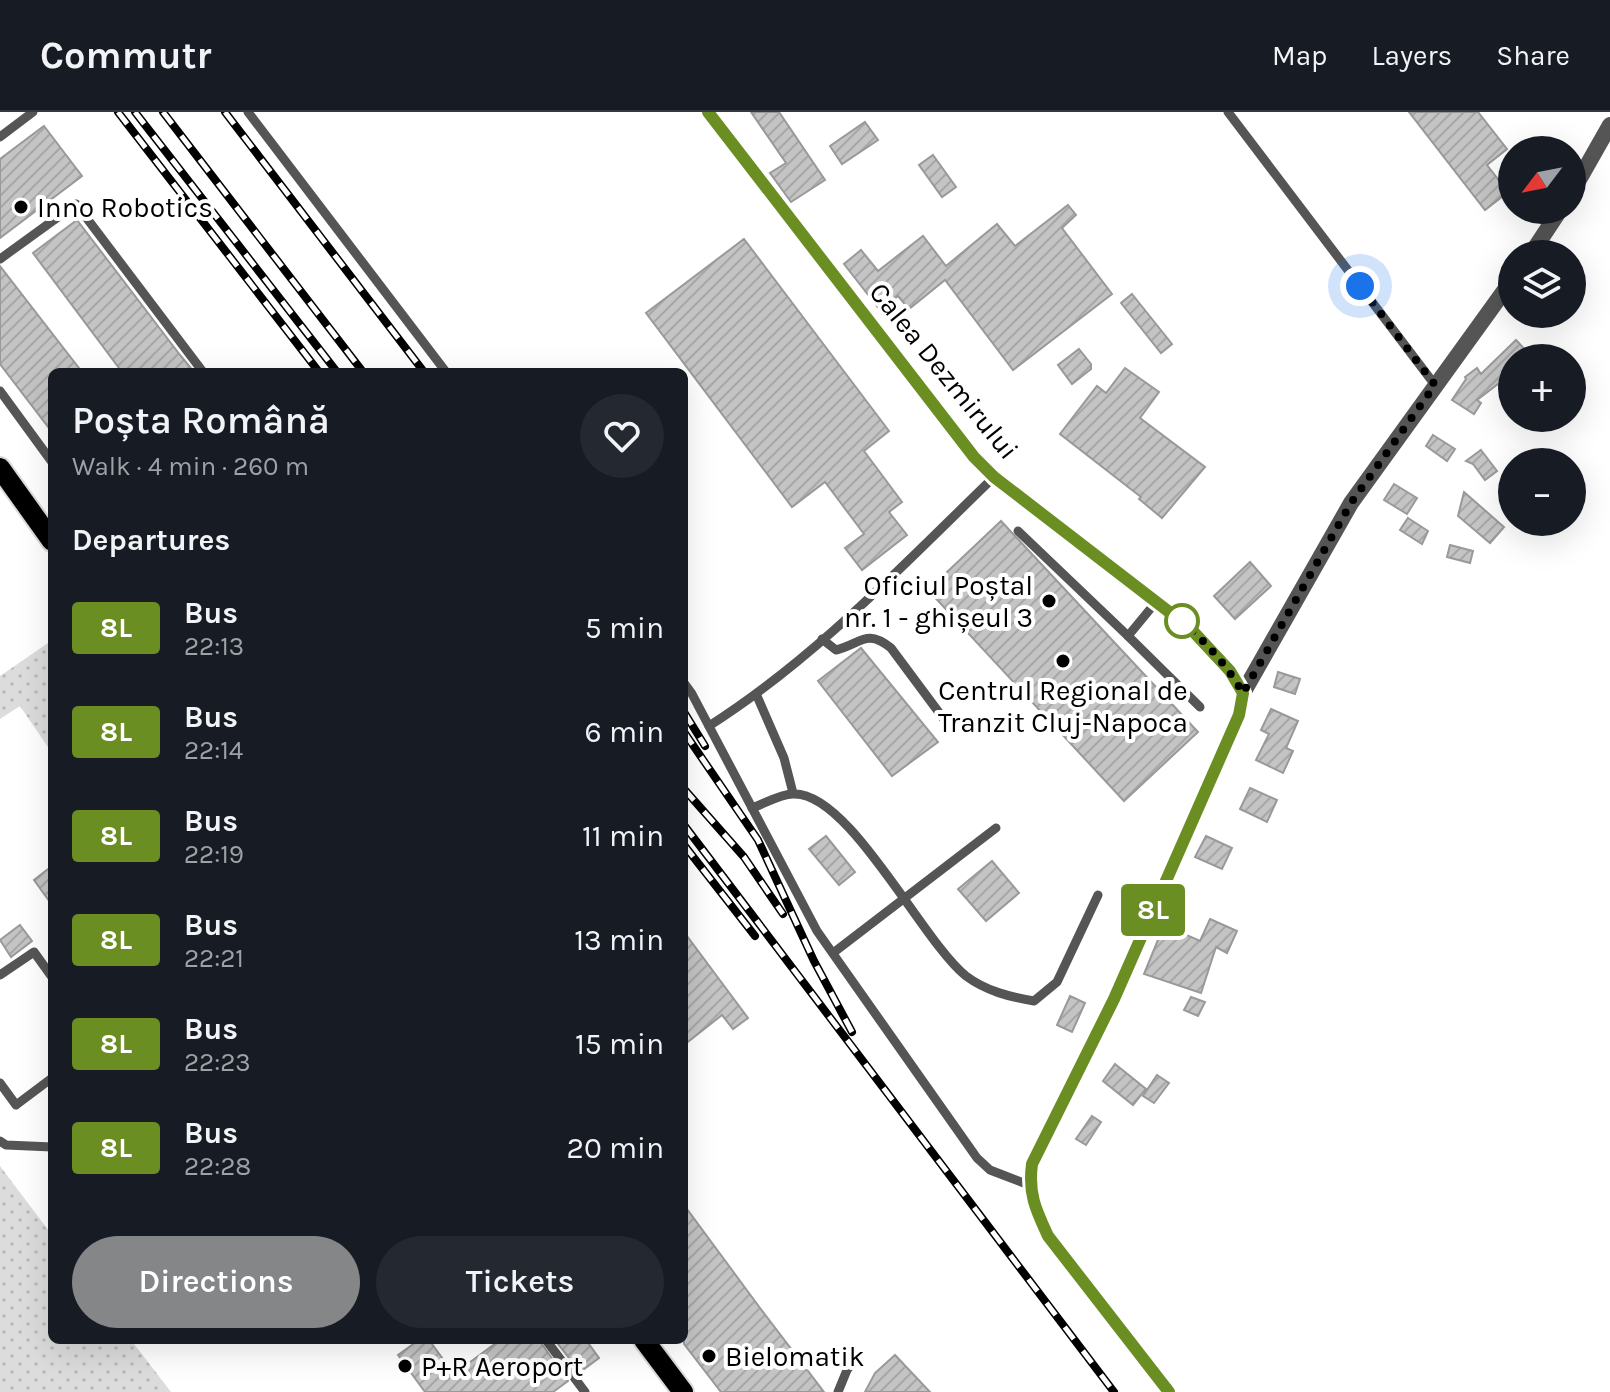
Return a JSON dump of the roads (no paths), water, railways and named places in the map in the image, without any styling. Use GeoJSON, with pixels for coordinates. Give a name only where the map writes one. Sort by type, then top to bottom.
{"type":"FeatureCollection","features":[{"type":"Feature","properties":{"kind":"main road","name":"Calea Dezmirului"},"geometry":{"type":"LineString","coordinates":[[708,112],[953,432],[994,477],[1190,628],[1230,671],[1243,693]]}},
{"type":"Feature","properties":{"kind":"main road"},"geometry":{"type":"LineString","coordinates":[[0,469],[48,535]]}},
{"type":"Feature","properties":{"kind":"main road"},"geometry":{"type":"LineString","coordinates":[[1169,1392],[1048,1236],[1035,1209],[1029,1185],[1032,1164],[1114,999],[1239,715],[1243,693]]}},
{"type":"Feature","properties":{"kind":"main road"},"geometry":{"type":"LineString","coordinates":[[647,1344],[683,1392]]}},
{"type":"Feature","properties":{"kind":"street"},"geometry":{"type":"LineString","coordinates":[[1586,167],[1610,125]]}},
{"type":"Feature","properties":{"kind":"street"},"geometry":{"type":"LineString","coordinates":[[1243,693],[1351,503],[1498,299]]}},
{"type":"Feature","properties":{"kind":"lane"},"geometry":{"type":"LineString","coordinates":[[0,137],[33,112]]}},
{"type":"Feature","properties":{"kind":"lane"},"geometry":{"type":"LineString","coordinates":[[248,112],[443,368]]}},
{"type":"Feature","properties":{"kind":"lane"},"geometry":{"type":"LineString","coordinates":[[1228,112],[1435,385]]}},
{"type":"Feature","properties":{"kind":"lane"},"geometry":{"type":"LineString","coordinates":[[0,259],[76,204],[200,368]]}},
{"type":"Feature","properties":{"kind":"lane"},"geometry":{"type":"LineString","coordinates":[[0,391],[48,457]]}},
{"type":"Feature","properties":{"kind":"lane"},"geometry":{"type":"LineString","coordinates":[[709,726],[757,696],[866,601],[994,477]]}},
{"type":"Feature","properties":{"kind":"lane"},"geometry":{"type":"LineString","coordinates":[[1018,531],[1200,707]]}},
{"type":"Feature","properties":{"kind":"lane"},"geometry":{"type":"LineString","coordinates":[[1128,636],[1156,602]]}},
{"type":"Feature","properties":{"kind":"lane"},"geometry":{"type":"LineString","coordinates":[[822,639],[836,650],[870,637],[880,639],[891,648],[949,726]]}},
{"type":"Feature","properties":{"kind":"lane"},"geometry":{"type":"LineString","coordinates":[[688,690],[817,931],[977,1158],[990,1170],[1029,1185]]}},
{"type":"Feature","properties":{"kind":"lane"},"geometry":{"type":"LineString","coordinates":[[757,696],[784,758],[793,793]]}},
{"type":"Feature","properties":{"kind":"lane"},"geometry":{"type":"LineString","coordinates":[[752,808],[793,793],[820,801],[846,824],[905,898],[945,955],[968,977],[1003,996],[1034,1001],[1057,982],[1098,895]]}},
{"type":"Feature","properties":{"kind":"lane"},"geometry":{"type":"LineString","coordinates":[[833,953],[996,828]]}},
{"type":"Feature","properties":{"kind":"lane"},"geometry":{"type":"LineString","coordinates":[[0,975],[34,952],[48,971]]}},
{"type":"Feature","properties":{"kind":"lane"},"geometry":{"type":"LineString","coordinates":[[0,1083],[16,1105],[48,1081]]}},
{"type":"Feature","properties":{"kind":"lane"},"geometry":{"type":"LineString","coordinates":[[0,1141],[6,1145],[48,1147]]}},
{"type":"Feature","properties":{"kind":"lane"},"geometry":{"type":"LineString","coordinates":[[549,1344],[585,1392]]}},
{"type":"Feature","properties":{"kind":"lane"},"geometry":{"type":"LineString","coordinates":[[838,1392],[847,1370],[858,1356]]}},
{"type":"Feature","properties":{"kind":"railway"},"geometry":{"type":"LineString","coordinates":[[118,112],[316,368]]}},
{"type":"Feature","properties":{"kind":"railway"},"geometry":{"type":"LineString","coordinates":[[135,112],[334,368]]}},
{"type":"Feature","properties":{"kind":"railway"},"geometry":{"type":"LineString","coordinates":[[163,112],[360,368]]}},
{"type":"Feature","properties":{"kind":"railway"},"geometry":{"type":"LineString","coordinates":[[225,112],[421,368]]}},
{"type":"Feature","properties":{"kind":"railway"},"geometry":{"type":"LineString","coordinates":[[688,718],[705,746]]}},
{"type":"Feature","properties":{"kind":"railway"},"geometry":{"type":"LineString","coordinates":[[688,738],[758,840],[814,961],[852,1032]]}},
{"type":"Feature","properties":{"kind":"railway"},"geometry":{"type":"LineString","coordinates":[[688,794],[744,857],[783,914]]}},
{"type":"Feature","properties":{"kind":"railway"},"geometry":{"type":"LineString","coordinates":[[688,830],[1114,1392]]}},
{"type":"Feature","properties":{"kind":"railway"},"geometry":{"type":"LineString","coordinates":[[688,850],[755,936]]}},
{"type":"Feature","properties":{"kind":"place","name":"Inno Robotics"},"geometry":{"type":"Point","coordinates":[21,207]}},
{"type":"Feature","properties":{"kind":"place","name":"Oficiul Poștal nr. 1 - ghișeul 3"},"geometry":{"type":"Point","coordinates":[1049,601]}},
{"type":"Feature","properties":{"kind":"place","name":"Centrul Regional de Tranzit Cluj-Napoca"},"geometry":{"type":"Point","coordinates":[1063,661]}},
{"type":"Feature","properties":{"kind":"place","name":"Bielomatik"},"geometry":{"type":"Point","coordinates":[709,1356]}},
{"type":"Feature","properties":{"kind":"place","name":"P+R Aeroport"},"geometry":{"type":"Point","coordinates":[405,1366]}}]}
